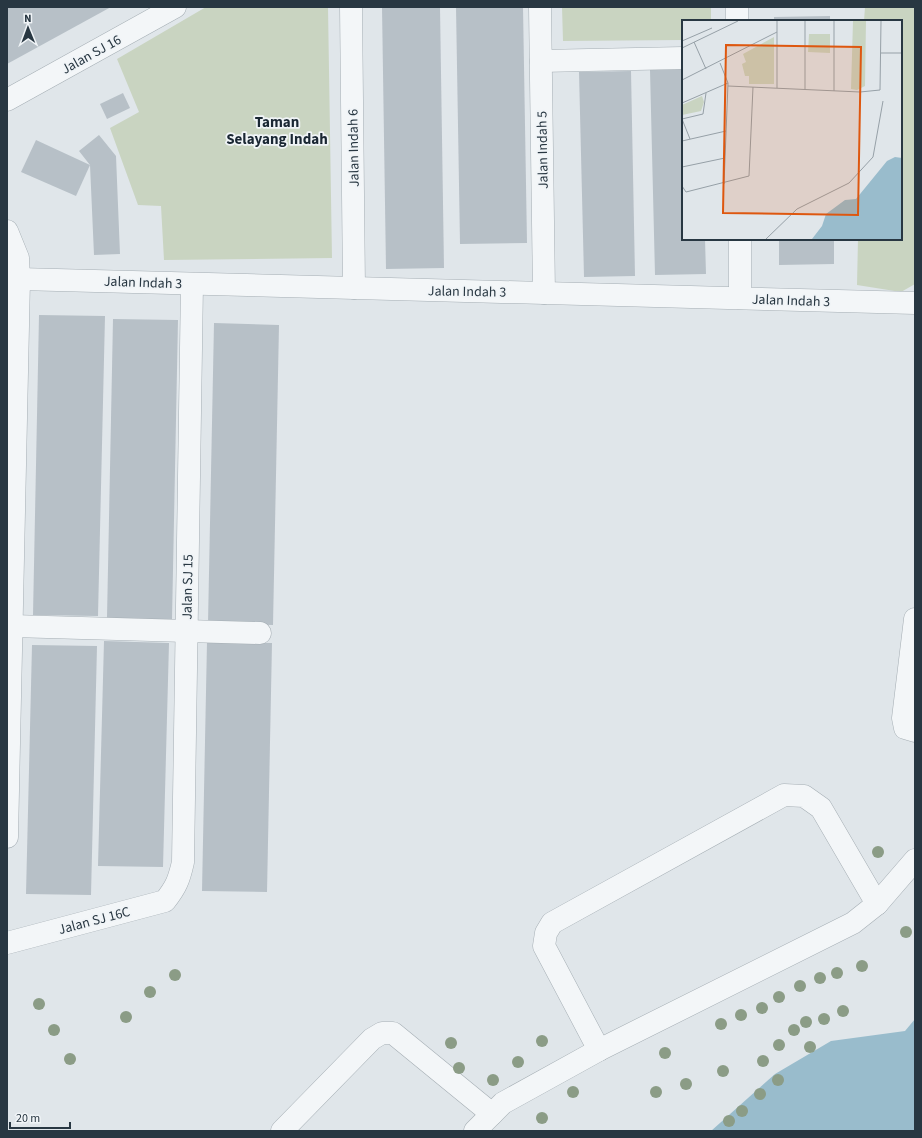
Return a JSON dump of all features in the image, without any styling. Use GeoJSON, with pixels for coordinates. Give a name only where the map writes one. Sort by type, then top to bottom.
{"type":"FeatureCollection","features":[{"type":"Feature","properties":{"kind":"street","name":"Jalan SJ 16"},"geometry":{"type":"LineString","coordinates":[[7,100],[142,15],[175,7]]}},
{"type":"Feature","properties":{"kind":"street","name":"Jalan Indah 6"},"geometry":{"type":"LineString","coordinates":[[351,7],[354,288]]}},
{"type":"Feature","properties":{"kind":"street","name":"Jalan Indah 5"},"geometry":{"type":"LineString","coordinates":[[540,7],[544,293]]}},
{"type":"Feature","properties":{"kind":"street"},"geometry":{"type":"LineString","coordinates":[[737,7],[737,20]]}},
{"type":"Feature","properties":{"kind":"street"},"geometry":{"type":"LineString","coordinates":[[541,60],[682,58]]}},
{"type":"Feature","properties":{"kind":"street"},"geometry":{"type":"LineString","coordinates":[[7,231],[15,267],[10,585],[12,626],[7,837]]}},
{"type":"Feature","properties":{"kind":"street"},"geometry":{"type":"LineString","coordinates":[[740,240],[740,298]]}},
{"type":"Feature","properties":{"kind":"street","name":"Jalan Indah 3"},"geometry":{"type":"LineString","coordinates":[[15,267],[192,284],[915,304]]}},
{"type":"Feature","properties":{"kind":"street","name":"Jalan SJ 15"},"geometry":{"type":"LineString","coordinates":[[175,888],[183,862],[192,284]]}},
{"type":"Feature","properties":{"kind":"street"},"geometry":{"type":"LineString","coordinates":[[915,619],[903,718],[905,728],[915,731]]}},
{"type":"Feature","properties":{"kind":"street"},"geometry":{"type":"LineString","coordinates":[[12,626],[260,633]]}},
{"type":"Feature","properties":{"kind":"street"},"geometry":{"type":"LineString","coordinates":[[599,1050],[544,946],[546,934],[552,923],[784,795],[804,796],[821,808],[877,904]]}},
{"type":"Feature","properties":{"kind":"street"},"geometry":{"type":"LineString","coordinates":[[475,1131],[503,1103],[599,1050],[853,923],[877,904],[915,860]]}},
{"type":"Feature","properties":{"kind":"street","name":"Jalan SJ 16C"},"geometry":{"type":"LineString","coordinates":[[7,944],[165,901],[175,888]]}},
{"type":"Feature","properties":{"kind":"street"},"geometry":{"type":"LineString","coordinates":[[282,1131],[372,1039],[382,1033],[393,1033],[492,1114]]}},
{"type":"Feature","properties":{"kind":"green space"},"geometry":{"type":"Polygon","coordinates":[[[206,7],[328,7],[332,258],[164,260],[161,206],[138,205],[110,128],[139,112],[117,59],[206,7]]]}},
{"type":"Feature","properties":{"kind":"green space"},"geometry":{"type":"Polygon","coordinates":[[[562,7],[711,7],[711,20],[682,20],[682,40],[563,41],[562,7]]]}},
{"type":"Feature","properties":{"kind":"green space"},"geometry":{"type":"Polygon","coordinates":[[[865,7],[915,7],[915,284],[901,292],[857,285],[858,240],[902,240],[902,20],[864,20],[865,7]]]}},
{"type":"Feature","properties":{"kind":"water"},"geometry":{"type":"Polygon","coordinates":[[[915,1019],[915,1131],[711,1131],[775,1074],[831,1041],[905,1031],[915,1019]]]}},
{"type":"Feature","properties":{"kind":"building"},"geometry":{"type":"Polygon","coordinates":[[[111,7],[7,64],[7,8],[111,7]]]}},
{"type":"Feature","properties":{"kind":"building"},"geometry":{"type":"Polygon","coordinates":[[[382,7],[440,7],[444,268],[386,269],[382,7]]]}},
{"type":"Feature","properties":{"kind":"building"},"geometry":{"type":"Polygon","coordinates":[[[456,7],[523,7],[527,243],[460,244],[456,7]]]}},
{"type":"Feature","properties":{"kind":"building"},"geometry":{"type":"Polygon","coordinates":[[[830,16],[830,20],[774,20],[774,17],[830,16]]]}},
{"type":"Feature","properties":{"kind":"building"},"geometry":{"type":"Polygon","coordinates":[[[682,69],[682,240],[705,240],[706,274],[655,275],[650,70],[682,69]]]}},
{"type":"Feature","properties":{"kind":"building"},"geometry":{"type":"Polygon","coordinates":[[[631,71],[635,276],[584,277],[579,72],[631,71]]]}},
{"type":"Feature","properties":{"kind":"building"},"geometry":{"type":"Polygon","coordinates":[[[123,93],[130,108],[107,119],[100,104],[123,93]]]}},
{"type":"Feature","properties":{"kind":"building"},"geometry":{"type":"Polygon","coordinates":[[[99,135],[116,156],[120,254],[94,255],[90,165],[79,151],[99,135]]]}},
{"type":"Feature","properties":{"kind":"building"},"geometry":{"type":"Polygon","coordinates":[[[36,140],[90,165],[76,196],[21,172],[36,140]]]}},
{"type":"Feature","properties":{"kind":"building"},"geometry":{"type":"Polygon","coordinates":[[[779,240],[834,240],[834,264],[779,265],[779,240]]]}},
{"type":"Feature","properties":{"kind":"building"},"geometry":{"type":"Polygon","coordinates":[[[39,315],[105,316],[98,616],[33,615],[39,315]]]}},
{"type":"Feature","properties":{"kind":"building"},"geometry":{"type":"Polygon","coordinates":[[[113,319],[178,320],[172,620],[107,618],[113,319]]]}},
{"type":"Feature","properties":{"kind":"building"},"geometry":{"type":"Polygon","coordinates":[[[214,323],[279,325],[273,625],[208,623],[214,323]]]}},
{"type":"Feature","properties":{"kind":"building"},"geometry":{"type":"Polygon","coordinates":[[[104,641],[169,643],[163,867],[98,866],[104,641]]]}},
{"type":"Feature","properties":{"kind":"building"},"geometry":{"type":"Polygon","coordinates":[[[207,642],[272,643],[267,892],[202,891],[207,642]]]}},
{"type":"Feature","properties":{"kind":"building"},"geometry":{"type":"Polygon","coordinates":[[[32,645],[97,646],[91,895],[26,894],[32,645]]]}},
{"type":"Feature","properties":{"kind":"district","name":"Taman Selayang Indah"},"geometry":{"type":"Point","coordinates":[277,130]}}]}
